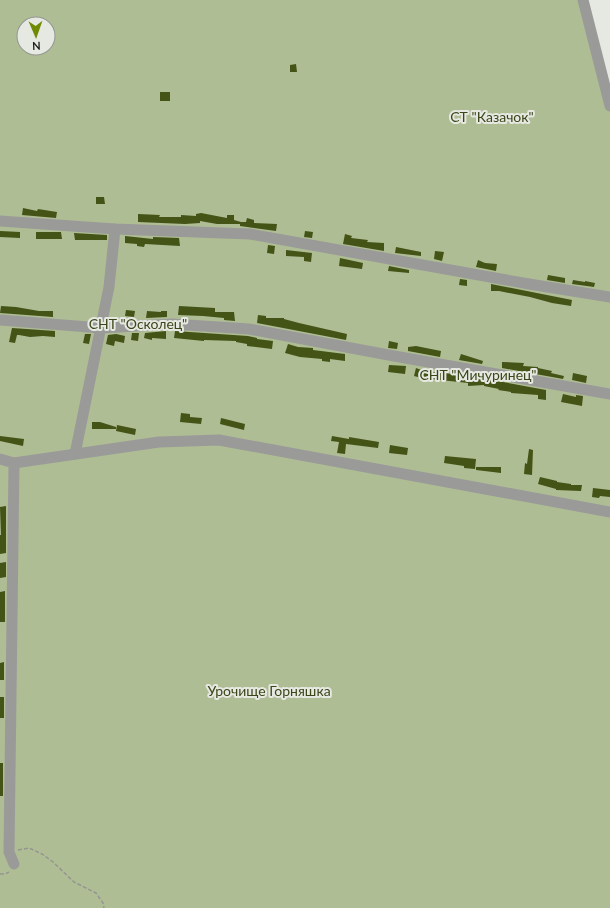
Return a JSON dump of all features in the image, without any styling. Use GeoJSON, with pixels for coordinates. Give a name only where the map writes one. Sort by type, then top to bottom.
{"type":"FeatureCollection","features":[{"type":"Feature","properties":{"kind":"street"},"geometry":{"type":"LineString","coordinates":[[583,0],[610,106]]}},
{"type":"Feature","properties":{"kind":"street"},"geometry":{"type":"LineString","coordinates":[[0,221],[115,230],[250,234],[610,297]]}},
{"type":"Feature","properties":{"kind":"street"},"geometry":{"type":"LineString","coordinates":[[75,454],[109,286],[115,230]]}},
{"type":"Feature","properties":{"kind":"street"},"geometry":{"type":"LineString","coordinates":[[0,320],[101,328],[172,324],[249,329],[402,358],[610,394]]}},
{"type":"Feature","properties":{"kind":"street"},"geometry":{"type":"LineString","coordinates":[[0,459],[14,462],[159,442],[219,440],[610,512]]}},
{"type":"Feature","properties":{"kind":"street"},"geometry":{"type":"LineString","coordinates":[[14,462],[9,852],[14,864]]}},
{"type":"Feature","properties":{"kind":"path"},"geometry":{"type":"LineString","coordinates":[[9,852],[29,848],[42,854],[53,862],[74,882],[96,894],[104,903],[104,908]]}},
{"type":"Feature","properties":{"kind":"green space"},"geometry":{"type":"Polygon","coordinates":[[[0,0],[582,0],[610,106],[610,908],[0,908],[0,0]]]}},
{"type":"Feature","properties":{"kind":"building"},"geometry":{"type":"Polygon","coordinates":[[[296,64],[297,72],[290,72],[290,65],[296,64]]]}},
{"type":"Feature","properties":{"kind":"building"},"geometry":{"type":"Polygon","coordinates":[[[160,92],[170,92],[170,101],[160,101],[160,92]]]}},
{"type":"Feature","properties":{"kind":"building"},"geometry":{"type":"Polygon","coordinates":[[[96,197],[104,197],[105,204],[96,204],[96,197]]]}},
{"type":"Feature","properties":{"kind":"building"},"geometry":{"type":"Polygon","coordinates":[[[23,208],[37,211],[38,209],[57,212],[56,218],[22,215],[23,208]]]}},
{"type":"Feature","properties":{"kind":"building"},"geometry":{"type":"Polygon","coordinates":[[[201,213],[227,218],[227,215],[234,215],[234,220],[241,222],[246,222],[247,218],[254,220],[254,223],[277,224],[276,231],[240,226],[240,224],[217,224],[200,221],[200,223],[185,224],[138,222],[138,214],[160,215],[159,217],[181,217],[181,215],[196,216],[196,214],[201,213]]]}},
{"type":"Feature","properties":{"kind":"building"},"geometry":{"type":"Polygon","coordinates":[[[0,231],[20,232],[20,238],[0,237],[0,231]]]}},
{"type":"Feature","properties":{"kind":"building"},"geometry":{"type":"Polygon","coordinates":[[[305,231],[313,232],[312,238],[304,237],[305,231]]]}},
{"type":"Feature","properties":{"kind":"building"},"geometry":{"type":"Polygon","coordinates":[[[36,232],[61,232],[62,239],[36,239],[36,232]]]}},
{"type":"Feature","properties":{"kind":"building"},"geometry":{"type":"Polygon","coordinates":[[[74,233],[107,235],[107,240],[75,240],[74,233]]]}},
{"type":"Feature","properties":{"kind":"building"},"geometry":{"type":"Polygon","coordinates":[[[345,234],[352,236],[351,238],[368,240],[367,242],[384,243],[384,251],[343,244],[345,234]]]}},
{"type":"Feature","properties":{"kind":"building"},"geometry":{"type":"Polygon","coordinates":[[[125,236],[153,239],[153,237],[179,238],[180,246],[145,244],[144,247],[137,246],[137,244],[125,243],[125,236]]]}},
{"type":"Feature","properties":{"kind":"building"},"geometry":{"type":"Polygon","coordinates":[[[268,245],[275,246],[274,254],[267,253],[268,245]]]}},
{"type":"Feature","properties":{"kind":"building"},"geometry":{"type":"Polygon","coordinates":[[[396,247],[421,252],[421,256],[395,253],[396,247]]]}},
{"type":"Feature","properties":{"kind":"building"},"geometry":{"type":"Polygon","coordinates":[[[286,250],[312,253],[311,262],[304,261],[304,257],[286,256],[286,250]]]}},
{"type":"Feature","properties":{"kind":"building"},"geometry":{"type":"Polygon","coordinates":[[[435,251],[444,252],[442,261],[434,259],[435,251]]]}},
{"type":"Feature","properties":{"kind":"building"},"geometry":{"type":"Polygon","coordinates":[[[340,258],[363,263],[362,269],[339,266],[340,258]]]}},
{"type":"Feature","properties":{"kind":"building"},"geometry":{"type":"Polygon","coordinates":[[[478,260],[485,263],[497,264],[496,271],[476,267],[478,260]]]}},
{"type":"Feature","properties":{"kind":"building"},"geometry":{"type":"Polygon","coordinates":[[[389,266],[409,270],[409,273],[388,271],[389,266]]]}},
{"type":"Feature","properties":{"kind":"building"},"geometry":{"type":"Polygon","coordinates":[[[548,275],[565,278],[565,283],[547,280],[548,275]]]}},
{"type":"Feature","properties":{"kind":"building"},"geometry":{"type":"Polygon","coordinates":[[[460,279],[467,280],[467,286],[459,285],[460,279]]]}},
{"type":"Feature","properties":{"kind":"building"},"geometry":{"type":"Polygon","coordinates":[[[573,280],[595,283],[594,287],[572,284],[573,280]]]}},
{"type":"Feature","properties":{"kind":"building"},"geometry":{"type":"Polygon","coordinates":[[[491,284],[572,300],[571,306],[499,291],[491,291],[491,284]]]}},
{"type":"Feature","properties":{"kind":"building"},"geometry":{"type":"Polygon","coordinates":[[[1,306],[39,311],[53,311],[53,317],[0,313],[1,306]]]}},
{"type":"Feature","properties":{"kind":"building"},"geometry":{"type":"Polygon","coordinates":[[[179,306],[215,308],[215,312],[234,312],[235,321],[224,320],[224,318],[178,315],[179,306]]]}},
{"type":"Feature","properties":{"kind":"building"},"geometry":{"type":"Polygon","coordinates":[[[126,310],[135,311],[134,317],[125,316],[126,310]]]}},
{"type":"Feature","properties":{"kind":"building"},"geometry":{"type":"Polygon","coordinates":[[[147,311],[167,311],[167,317],[146,318],[147,311]]]}},
{"type":"Feature","properties":{"kind":"building"},"geometry":{"type":"Polygon","coordinates":[[[258,315],[266,316],[266,318],[284,318],[347,334],[346,340],[257,323],[258,315]]]}},
{"type":"Feature","properties":{"kind":"building"},"geometry":{"type":"Polygon","coordinates":[[[12,328],[55,331],[55,337],[30,337],[17,335],[15,343],[9,342],[12,328]]]}},
{"type":"Feature","properties":{"kind":"building"},"geometry":{"type":"Polygon","coordinates":[[[166,331],[166,339],[152,338],[152,340],[144,338],[145,333],[166,331]]]}},
{"type":"Feature","properties":{"kind":"building"},"geometry":{"type":"Polygon","coordinates":[[[175,331],[248,336],[273,341],[272,349],[247,346],[247,344],[236,341],[204,341],[174,338],[175,331]]]}},
{"type":"Feature","properties":{"kind":"building"},"geometry":{"type":"Polygon","coordinates":[[[132,333],[139,333],[138,341],[131,340],[132,333]]]}},
{"type":"Feature","properties":{"kind":"building"},"geometry":{"type":"Polygon","coordinates":[[[85,334],[91,334],[89,344],[83,343],[85,334]]]}},
{"type":"Feature","properties":{"kind":"building"},"geometry":{"type":"Polygon","coordinates":[[[116,334],[125,336],[124,343],[115,341],[114,346],[106,344],[108,335],[116,334]]]}},
{"type":"Feature","properties":{"kind":"building"},"geometry":{"type":"Polygon","coordinates":[[[389,341],[398,343],[397,349],[388,348],[389,341]]]}},
{"type":"Feature","properties":{"kind":"building"},"geometry":{"type":"Polygon","coordinates":[[[288,344],[298,347],[313,348],[313,350],[345,354],[345,361],[330,359],[330,362],[322,361],[322,359],[300,357],[285,353],[288,344]]]}},
{"type":"Feature","properties":{"kind":"building"},"geometry":{"type":"Polygon","coordinates":[[[416,346],[441,351],[440,357],[408,351],[408,347],[416,346]]]}},
{"type":"Feature","properties":{"kind":"building"},"geometry":{"type":"Polygon","coordinates":[[[461,354],[483,361],[482,364],[459,360],[461,354]]]}},
{"type":"Feature","properties":{"kind":"building"},"geometry":{"type":"Polygon","coordinates":[[[502,362],[524,363],[523,366],[538,367],[552,371],[551,373],[564,376],[563,379],[502,368],[502,362]]]}},
{"type":"Feature","properties":{"kind":"building"},"geometry":{"type":"Polygon","coordinates":[[[389,365],[406,366],[405,374],[388,372],[389,365]]]}},
{"type":"Feature","properties":{"kind":"building"},"geometry":{"type":"Polygon","coordinates":[[[416,368],[424,371],[462,375],[462,377],[470,376],[546,390],[546,400],[538,399],[538,395],[511,393],[484,385],[468,386],[468,383],[422,378],[414,376],[416,368]]]}},
{"type":"Feature","properties":{"kind":"building"},"geometry":{"type":"Polygon","coordinates":[[[573,373],[587,376],[586,383],[572,380],[573,373]]]}},
{"type":"Feature","properties":{"kind":"building"},"geometry":{"type":"Polygon","coordinates":[[[563,394],[576,397],[576,395],[583,396],[582,406],[561,402],[563,394]]]}},
{"type":"Feature","properties":{"kind":"building"},"geometry":{"type":"Polygon","coordinates":[[[181,413],[190,414],[190,417],[202,418],[201,424],[180,422],[181,413]]]}},
{"type":"Feature","properties":{"kind":"building"},"geometry":{"type":"Polygon","coordinates":[[[221,418],[245,424],[244,430],[220,424],[221,418]]]}},
{"type":"Feature","properties":{"kind":"building"},"geometry":{"type":"Polygon","coordinates":[[[92,422],[100,422],[116,427],[116,429],[92,429],[92,422]]]}},
{"type":"Feature","properties":{"kind":"building"},"geometry":{"type":"Polygon","coordinates":[[[117,425],[136,429],[135,435],[116,431],[117,425]]]}},
{"type":"Feature","properties":{"kind":"building"},"geometry":{"type":"Polygon","coordinates":[[[0,436],[24,439],[23,446],[0,441],[0,436]]]}},
{"type":"Feature","properties":{"kind":"building"},"geometry":{"type":"Polygon","coordinates":[[[332,436],[379,442],[378,448],[346,444],[345,454],[337,453],[339,442],[331,441],[332,436]]]}},
{"type":"Feature","properties":{"kind":"building"},"geometry":{"type":"Polygon","coordinates":[[[390,445],[408,448],[407,455],[389,453],[390,445]]]}},
{"type":"Feature","properties":{"kind":"building"},"geometry":{"type":"Polygon","coordinates":[[[529,449],[533,450],[532,475],[524,474],[529,449]]]}},
{"type":"Feature","properties":{"kind":"building"},"geometry":{"type":"Polygon","coordinates":[[[445,456],[476,459],[475,469],[444,463],[445,456]]]}},
{"type":"Feature","properties":{"kind":"building"},"geometry":{"type":"Polygon","coordinates":[[[476,467],[501,467],[501,473],[476,470],[476,467]]]}},
{"type":"Feature","properties":{"kind":"building"},"geometry":{"type":"Polygon","coordinates":[[[540,477],[571,485],[582,485],[581,491],[556,490],[538,484],[540,477]]]}},
{"type":"Feature","properties":{"kind":"building"},"geometry":{"type":"Polygon","coordinates":[[[593,488],[610,490],[610,497],[592,497],[593,488]]]}},
{"type":"Feature","properties":{"kind":"building"},"geometry":{"type":"Polygon","coordinates":[[[6,506],[6,553],[0,554],[0,507],[6,506]]]}},
{"type":"Feature","properties":{"kind":"building"},"geometry":{"type":"Polygon","coordinates":[[[6,562],[6,577],[0,578],[0,563],[6,562]]]}},
{"type":"Feature","properties":{"kind":"building"},"geometry":{"type":"Polygon","coordinates":[[[5,591],[5,622],[0,622],[0,592],[5,591]]]}},
{"type":"Feature","properties":{"kind":"building"},"geometry":{"type":"Polygon","coordinates":[[[4,662],[4,680],[0,680],[0,663],[4,662]]]}},
{"type":"Feature","properties":{"kind":"building"},"geometry":{"type":"Polygon","coordinates":[[[0,697],[4,697],[4,718],[0,718],[0,697]]]}},
{"type":"Feature","properties":{"kind":"building"},"geometry":{"type":"Polygon","coordinates":[[[0,763],[3,763],[3,796],[0,796],[0,763]]]}},
{"type":"Feature","properties":{"kind":"park label","name":"СТ \"Казачок\""},"geometry":{"type":"Point","coordinates":[492,116]}},
{"type":"Feature","properties":{"kind":"park label","name":"СНТ \"Осколец\""},"geometry":{"type":"Point","coordinates":[138,323]}},
{"type":"Feature","properties":{"kind":"park label","name":"СНТ \"Мичуринец\""},"geometry":{"type":"Point","coordinates":[478,374]}},
{"type":"Feature","properties":{"kind":"park label","name":"Урочище Горняшка"},"geometry":{"type":"Point","coordinates":[269,690]}}]}
